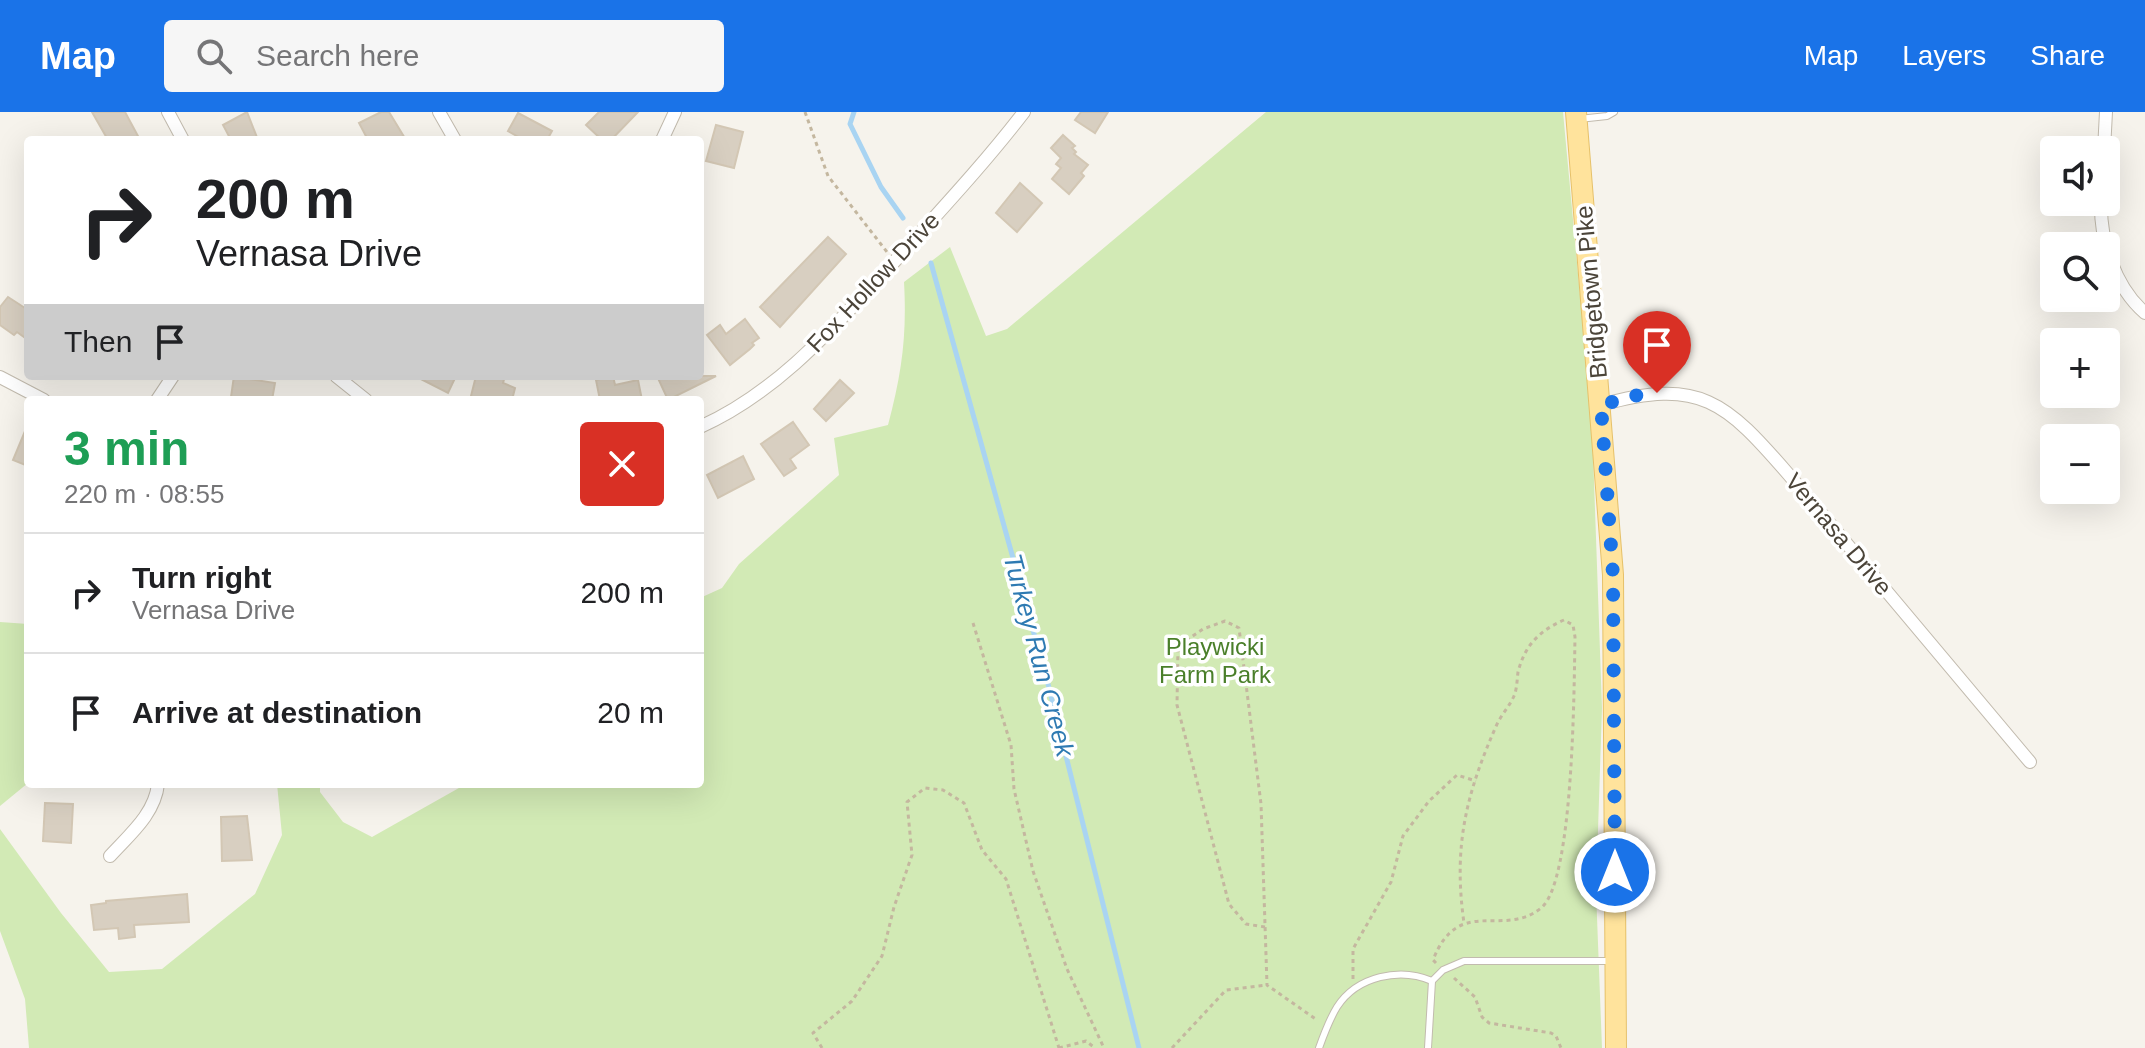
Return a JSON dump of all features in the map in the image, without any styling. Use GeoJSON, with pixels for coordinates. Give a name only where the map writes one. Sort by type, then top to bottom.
{"type":"FeatureCollection","features":[{"type":"Feature","properties":{"kind":"main road","name":"Bridgetown Pike"},"geometry":{"type":"LineString","coordinates":[[1576,116],[1613,575],[1616,1048]]}},
{"type":"Feature","properties":{"kind":"street"},"geometry":{"type":"LineString","coordinates":[[168,112],[181,136]]}},
{"type":"Feature","properties":{"kind":"street"},"geometry":{"type":"LineString","coordinates":[[439,112],[453,136]]}},
{"type":"Feature","properties":{"kind":"street"},"geometry":{"type":"LineString","coordinates":[[664,136],[675,112]]}},
{"type":"Feature","properties":{"kind":"street","name":"Fox Hollow Drive"},"geometry":{"type":"LineString","coordinates":[[704,425],[732,411],[793,366],[894,261],[997,147],[1024,112]]}},
{"type":"Feature","properties":{"kind":"street"},"geometry":{"type":"LineString","coordinates":[[2105,136],[2106,112]]}},
{"type":"Feature","properties":{"kind":"street"},"geometry":{"type":"LineString","coordinates":[[2101,216],[2112,262],[2132,299],[2145,313]]}},
{"type":"Feature","properties":{"kind":"street"},"geometry":{"type":"LineString","coordinates":[[0,377],[36,396]]}},
{"type":"Feature","properties":{"kind":"street"},"geometry":{"type":"LineString","coordinates":[[341,380],[361,396]]}},
{"type":"Feature","properties":{"kind":"street","name":"Vernasa Drive"},"geometry":{"type":"LineString","coordinates":[[1601,405],[1638,395],[1682,394],[1704,400],[1733,417],[1757,438],[1789,475],[2030,762]]}},
{"type":"Feature","properties":{"kind":"street"},"geometry":{"type":"LineString","coordinates":[[110,856],[149,812],[157,788]]}},
{"type":"Feature","properties":{"kind":"lane"},"geometry":{"type":"LineString","coordinates":[[1576,116],[1607,116],[1614,112]]}},
{"type":"Feature","properties":{"kind":"lane"},"geometry":{"type":"LineString","coordinates":[[1428,1048],[1432,981],[1443,970],[1464,961],[1615,961]]}},
{"type":"Feature","properties":{"kind":"lane"},"geometry":{"type":"LineString","coordinates":[[1319,1048],[1338,1004],[1353,991],[1375,978],[1391,974],[1416,974],[1432,981]]}},
{"type":"Feature","properties":{"kind":"path"},"geometry":{"type":"LineString","coordinates":[[805,112],[828,176],[894,261]]}},
{"type":"Feature","properties":{"kind":"path"},"geometry":{"type":"LineString","coordinates":[[1464,923],[1459,884],[1461,837],[1469,798],[1499,721],[1514,695],[1526,650],[1536,635],[1564,620],[1573,625],[1575,637],[1573,751],[1559,873],[1544,906],[1534,913],[1464,923],[1448,931],[1433,960],[1475,997],[1482,1017],[1489,1023],[1551,1033],[1556,1036],[1561,1048]]}},
{"type":"Feature","properties":{"kind":"path"},"geometry":{"type":"LineString","coordinates":[[1265,927],[1246,924],[1229,904],[1177,705],[1178,646],[1203,629],[1225,621],[1239,628],[1261,804],[1267,985]]}},
{"type":"Feature","properties":{"kind":"path"},"geometry":{"type":"LineString","coordinates":[[973,623],[1011,745],[1014,789],[1033,871],[1067,969],[1104,1048]]}},
{"type":"Feature","properties":{"kind":"path"},"geometry":{"type":"LineString","coordinates":[[1353,991],[1353,949],[1391,882],[1403,836],[1429,801],[1457,775],[1476,781]]}},
{"type":"Feature","properties":{"kind":"path"},"geometry":{"type":"LineString","coordinates":[[822,1048],[813,1033],[852,1001],[882,956],[894,907],[912,855],[907,802],[925,788],[943,790],[964,803],[982,850],[1006,879],[1059,1048],[1086,1041],[1095,1048]]}},
{"type":"Feature","properties":{"kind":"path"},"geometry":{"type":"LineString","coordinates":[[1172,1048],[1226,990],[1267,985],[1326,1027]]}},
{"type":"Feature","properties":{"kind":"green space","name":"Playwicki Farm Park"},"geometry":{"type":"Polygon","coordinates":[[[1266,112],[1563,112],[1592,424],[1602,708],[1596,891],[1602,1048],[29,1048],[25,999],[0,931],[0,829],[61,913],[109,972],[162,969],[255,894],[282,835],[277,788],[320,788],[343,822],[372,837],[459,788],[704,788],[704,596],[722,588],[739,564],[839,475],[834,438],[888,425],[902,354],[904,282],[950,247],[986,336],[1007,329],[1266,112]]]}},
{"type":"Feature","properties":{"kind":"green space"},"geometry":{"type":"Polygon","coordinates":[[[0,622],[24,624],[24,786],[0,806],[0,622]]]}},
{"type":"Feature","properties":{"kind":"building"},"geometry":{"type":"Polygon","coordinates":[[[92,112],[125,112],[138,136],[106,136],[92,112]]]}},
{"type":"Feature","properties":{"kind":"building"},"geometry":{"type":"Polygon","coordinates":[[[247,112],[256,136],[229,136],[223,125],[247,112]]]}},
{"type":"Feature","properties":{"kind":"building"},"geometry":{"type":"Polygon","coordinates":[[[381,112],[389,112],[404,136],[366,136],[359,123],[381,112]]]}},
{"type":"Feature","properties":{"kind":"building"},"geometry":{"type":"Polygon","coordinates":[[[599,112],[638,112],[615,136],[598,136],[586,125],[599,112]]]}},
{"type":"Feature","properties":{"kind":"building"},"geometry":{"type":"Polygon","coordinates":[[[1081,112],[1108,112],[1095,133],[1075,120],[1081,112]]]}},
{"type":"Feature","properties":{"kind":"building"},"geometry":{"type":"Polygon","coordinates":[[[518,113],[552,131],[549,136],[517,136],[508,131],[518,113]]]}},
{"type":"Feature","properties":{"kind":"building"},"geometry":{"type":"Polygon","coordinates":[[[716,125],[743,132],[734,168],[706,161],[716,125]]]}},
{"type":"Feature","properties":{"kind":"building"},"geometry":{"type":"Polygon","coordinates":[[[1063,135],[1075,146],[1072,148],[1076,152],[1074,154],[1088,165],[1081,173],[1084,176],[1069,194],[1052,179],[1061,168],[1056,164],[1061,158],[1051,148],[1063,135]]]}},
{"type":"Feature","properties":{"kind":"building"},"geometry":{"type":"Polygon","coordinates":[[[1020,183],[1042,203],[1017,232],[996,213],[1020,183]]]}},
{"type":"Feature","properties":{"kind":"building"},"geometry":{"type":"Polygon","coordinates":[[[828,237],[846,254],[780,327],[760,307],[828,237]]]}},
{"type":"Feature","properties":{"kind":"building"},"geometry":{"type":"Polygon","coordinates":[[[8,297],[24,307],[24,337],[17,332],[14,335],[0,325],[0,307],[8,297]]]}},
{"type":"Feature","properties":{"kind":"building"},"geometry":{"type":"Polygon","coordinates":[[[745,319],[759,338],[730,365],[707,335],[720,325],[726,334],[745,319]]]}},
{"type":"Feature","properties":{"kind":"building"},"geometry":{"type":"Polygon","coordinates":[[[704,376],[716,376],[676,396],[666,396],[659,380],[704,380],[704,376]]]}},
{"type":"Feature","properties":{"kind":"building"},"geometry":{"type":"Polygon","coordinates":[[[233,380],[275,383],[273,396],[231,396],[233,380]]]}},
{"type":"Feature","properties":{"kind":"building"},"geometry":{"type":"Polygon","coordinates":[[[423,380],[454,380],[448,393],[423,380]]]}},
{"type":"Feature","properties":{"kind":"building"},"geometry":{"type":"Polygon","coordinates":[[[475,380],[504,380],[503,383],[515,388],[513,396],[471,396],[475,380]]]}},
{"type":"Feature","properties":{"kind":"building"},"geometry":{"type":"Polygon","coordinates":[[[596,380],[614,380],[615,385],[638,380],[641,396],[599,396],[596,380]]]}},
{"type":"Feature","properties":{"kind":"building"},"geometry":{"type":"Polygon","coordinates":[[[840,380],[854,393],[826,421],[814,409],[840,380]]]}},
{"type":"Feature","properties":{"kind":"building"},"geometry":{"type":"Polygon","coordinates":[[[793,422],[809,445],[790,459],[796,468],[784,476],[761,444],[793,422]]]}},
{"type":"Feature","properties":{"kind":"building"},"geometry":{"type":"Polygon","coordinates":[[[24,434],[24,464],[13,460],[24,434]]]}},
{"type":"Feature","properties":{"kind":"building"},"geometry":{"type":"Polygon","coordinates":[[[743,456],[754,479],[718,498],[707,475],[743,456]]]}},
{"type":"Feature","properties":{"kind":"building"},"geometry":{"type":"Polygon","coordinates":[[[45,803],[73,804],[71,843],[43,841],[45,803]]]}},
{"type":"Feature","properties":{"kind":"building"},"geometry":{"type":"Polygon","coordinates":[[[247,816],[252,860],[222,861],[221,817],[247,816]]]}},
{"type":"Feature","properties":{"kind":"building"},"geometry":{"type":"Polygon","coordinates":[[[187,894],[189,922],[134,925],[135,937],[119,939],[118,928],[94,930],[91,905],[187,894]]]}},
{"type":"Feature","properties":{"kind":"waterway","name":"Turkey Run Creek"},"geometry":{"type":"LineString","coordinates":[[854,112],[850,124],[881,187],[903,218]]}},
{"type":"Feature","properties":{"kind":"waterway","name":"Turkey Run Creek"},"geometry":{"type":"LineString","coordinates":[[931,263],[1048,684],[1139,1048]]}},
{"type":"Feature","properties":{"kind":"route"},"geometry":{"type":"LineString","coordinates":[[1615,872],[1613,575],[1601,405],[1657,393]]}}]}
